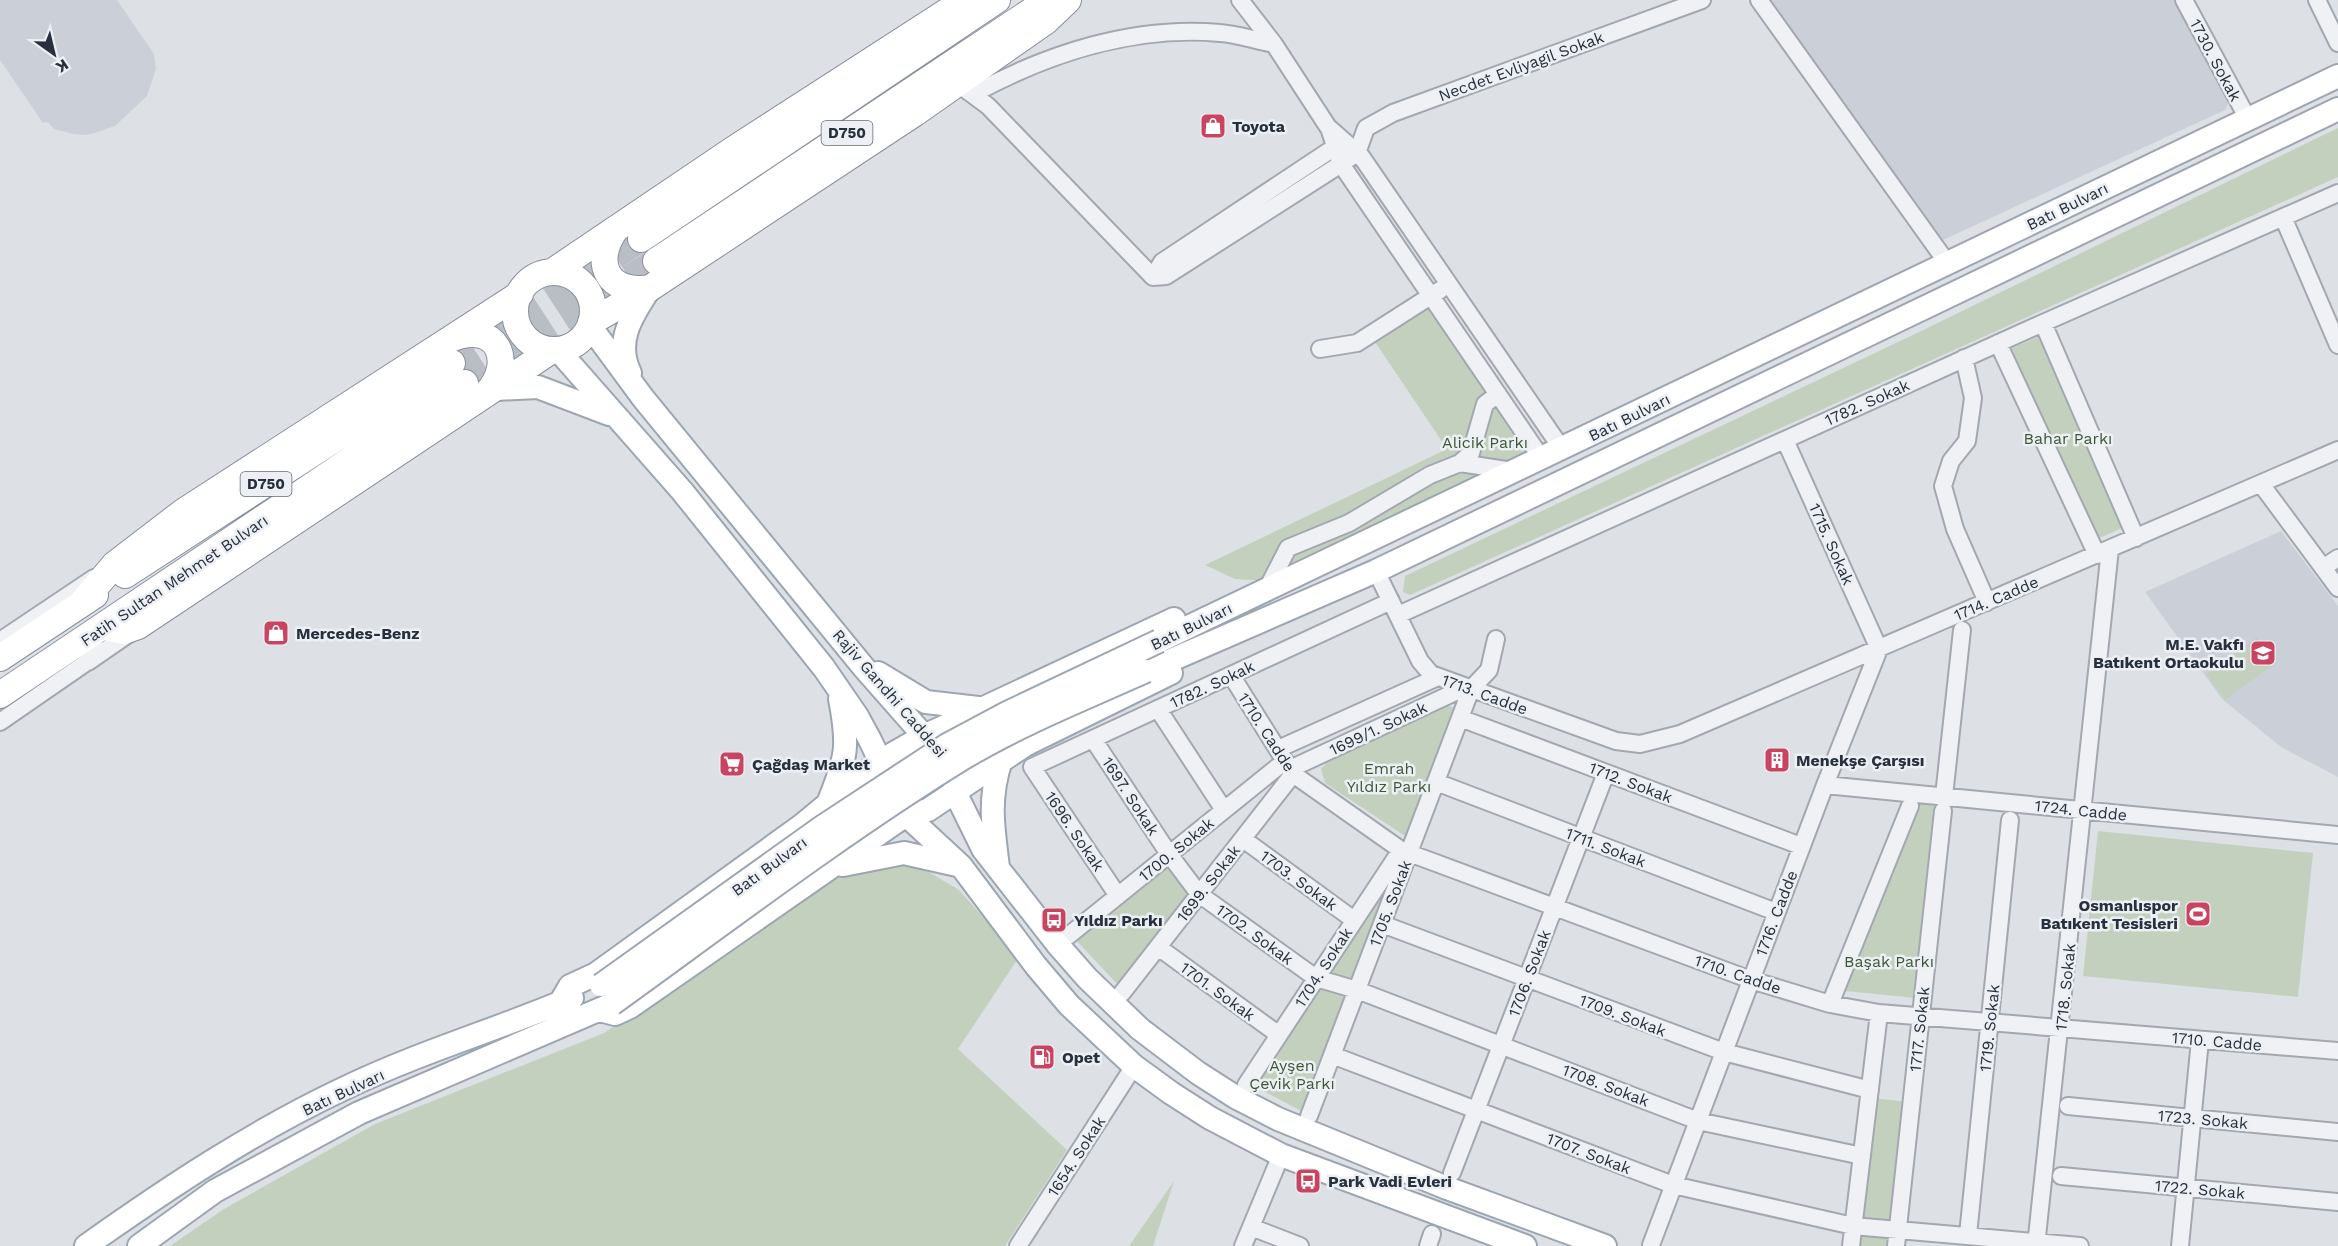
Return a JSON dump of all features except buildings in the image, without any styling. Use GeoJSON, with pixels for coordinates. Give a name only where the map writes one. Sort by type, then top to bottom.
{"type":"FeatureCollection","features":[{"type":"Feature","properties":{"kind":"highway"},"geometry":{"type":"LineString","coordinates":[[99,630],[124,631],[154,616],[467,375],[531,280],[552,272],[734,149],[965,0]]}},
{"type":"Feature","properties":{"kind":"highway","name":"D750"},"geometry":{"type":"LineString","coordinates":[[641,239],[997,0]]}},
{"type":"Feature","properties":{"kind":"highway","name":"D750"},"geometry":{"type":"LineString","coordinates":[[656,261],[1048,0]]}},
{"type":"Feature","properties":{"kind":"highway"},"geometry":{"type":"LineString","coordinates":[[591,324],[965,89],[1068,0]]}},
{"type":"Feature","properties":{"kind":"highway"},"geometry":{"type":"LineString","coordinates":[[615,230],[606,243],[603,258],[610,278],[618,285],[629,289],[650,288]]}},
{"type":"Feature","properties":{"kind":"highway"},"geometry":{"type":"LineString","coordinates":[[81,604],[115,564],[183,512],[467,375],[571,347],[582,339],[591,324],[593,304],[583,284],[574,277],[552,272]]}},
{"type":"Feature","properties":{"kind":"highway"},"geometry":{"type":"LineString","coordinates":[[520,294],[515,312],[523,335],[533,344],[555,350]]}},
{"type":"Feature","properties":{"kind":"highway","name":"Fatih Sultan Mehmet Bulvarı"},"geometry":{"type":"LineString","coordinates":[[0,658],[81,604],[467,375]]}},
{"type":"Feature","properties":{"kind":"highway","name":"Fatih Sultan Mehmet Bulvarı"},"geometry":{"type":"LineString","coordinates":[[0,695],[99,630],[467,375]]}},
{"type":"Feature","properties":{"kind":"main road","name":"Batı Bulvarı"},"geometry":{"type":"LineString","coordinates":[[86,1246],[147,1203],[231,1150],[322,1099],[424,1055],[560,1003],[604,1000],[822,827],[946,746],[1007,713],[1394,530],[2338,76]]}},
{"type":"Feature","properties":{"kind":"main road","name":"Batı Bulvarı"},"geometry":{"type":"LineString","coordinates":[[139,1246],[215,1191],[359,1113],[604,1000],[963,759],[1023,727],[1146,670],[1376,571],[2338,109]]}},
{"type":"Feature","properties":{"kind":"main road"},"geometry":{"type":"LineString","coordinates":[[643,398],[626,365],[623,344],[629,321],[650,288]]}},
{"type":"Feature","properties":{"kind":"main road","name":"Rajiv Gandhi Caddesi"},"geometry":{"type":"LineString","coordinates":[[591,324],[643,398],[866,669],[924,736],[947,755],[956,774],[954,790],[983,849],[1058,945],[1113,1004],[1171,1053],[1237,1098],[1304,1130],[1392,1166],[1605,1246]]}},
{"type":"Feature","properties":{"kind":"main road","name":"Rajiv Gandhi Caddesi"},"geometry":{"type":"LineString","coordinates":[[555,350],[682,491],[837,686],[857,716],[880,761],[880,780],[885,792],[906,815],[961,866],[1036,966],[1069,1005],[1134,1066],[1210,1118],[1281,1155],[1525,1246]]}},
{"type":"Feature","properties":{"kind":"main road"},"geometry":{"type":"LineString","coordinates":[[467,375],[519,386],[538,387],[616,417]]}},
{"type":"Feature","properties":{"kind":"main road"},"geometry":{"type":"LineString","coordinates":[[560,1003],[570,986],[596,974],[801,826],[880,761],[924,736],[1162,624],[1289,573],[1300,574]]}},
{"type":"Feature","properties":{"kind":"main road"},"geometry":{"type":"LineString","coordinates":[[604,1000],[615,1014],[630,1007],[906,815],[928,810],[945,801],[954,790],[1000,760],[1063,724],[1260,632],[1276,614]]}},
{"type":"Feature","properties":{"kind":"main road"},"geometry":{"type":"LineString","coordinates":[[866,669],[882,675],[926,702],[966,708],[985,707]]}},
{"type":"Feature","properties":{"kind":"main road"},"geometry":{"type":"LineString","coordinates":[[829,802],[845,760],[847,743],[837,686]]}},
{"type":"Feature","properties":{"kind":"main road"},"geometry":{"type":"LineString","coordinates":[[998,868],[991,803],[993,784],[1000,760]]}},
{"type":"Feature","properties":{"kind":"main road"},"geometry":{"type":"LineString","coordinates":[[830,868],[885,855],[904,853],[961,866]]}},
{"type":"Feature","properties":{"kind":"street"},"geometry":{"type":"LineString","coordinates":[[1240,0],[1274,44],[1340,144],[1357,153],[1449,284],[1552,454]]}},
{"type":"Feature","properties":{"kind":"street","name":"Necdet Evliyagil Sokak"},"geometry":{"type":"LineString","coordinates":[[1153,277],[1161,262],[1340,144],[1393,113],[1702,0]]}},
{"type":"Feature","properties":{"kind":"street"},"geometry":{"type":"LineString","coordinates":[[1759,0],[1948,264]]}},
{"type":"Feature","properties":{"kind":"street","name":"1730. Sokak"},"geometry":{"type":"LineString","coordinates":[[2184,0],[2248,120]]}},
{"type":"Feature","properties":{"kind":"street"},"geometry":{"type":"LineString","coordinates":[[2317,0],[2338,43]]}},
{"type":"Feature","properties":{"kind":"street"},"geometry":{"type":"LineString","coordinates":[[965,89],[1081,49],[1151,33],[1220,33],[1274,44]]}},
{"type":"Feature","properties":{"kind":"street"},"geometry":{"type":"LineString","coordinates":[[965,89],[988,106],[1153,277],[1167,276],[1357,153],[1366,128]]}},
{"type":"Feature","properties":{"kind":"street"},"geometry":{"type":"LineString","coordinates":[[1340,144],[1341,164],[1498,394],[1552,454]]}},
{"type":"Feature","properties":{"kind":"street","name":"1782. Sokak"},"geometry":{"type":"LineString","coordinates":[[1032,767],[1231,675],[1395,608],[1785,440],[2043,322],[2338,193]]}},
{"type":"Feature","properties":{"kind":"street"},"geometry":{"type":"LineString","coordinates":[[2283,217],[2338,345]]}},
{"type":"Feature","properties":{"kind":"street"},"geometry":{"type":"LineString","coordinates":[[1320,349],[1357,343],[1449,284]]}},
{"type":"Feature","properties":{"kind":"street"},"geometry":{"type":"LineString","coordinates":[[2043,322],[2136,538]]}},
{"type":"Feature","properties":{"kind":"street"},"geometry":{"type":"LineString","coordinates":[[1998,343],[2104,552]]}},
{"type":"Feature","properties":{"kind":"street"},"geometry":{"type":"LineString","coordinates":[[1964,358],[1973,398],[1967,441],[1951,461],[1943,486],[1955,529],[1987,602]]}},
{"type":"Feature","properties":{"kind":"street"},"geometry":{"type":"LineString","coordinates":[[1270,581],[1288,548],[1349,523],[1430,475],[1460,463],[1471,453],[1485,404],[1498,394]]}},
{"type":"Feature","properties":{"kind":"street","name":"1715. Sokak"},"geometry":{"type":"LineString","coordinates":[[1785,440],[1879,649]]}},
{"type":"Feature","properties":{"kind":"street","name":"1714. Cadde"},"geometry":{"type":"LineString","coordinates":[[1652,742],[1680,734],[2338,450]]}},
{"type":"Feature","properties":{"kind":"street"},"geometry":{"type":"LineString","coordinates":[[1460,463],[1515,472]]}},
{"type":"Feature","properties":{"kind":"street"},"geometry":{"type":"LineString","coordinates":[[2261,484],[2338,588]]}},
{"type":"Feature","properties":{"kind":"street"},"geometry":{"type":"LineString","coordinates":[[1380,505],[1394,530]]}},
{"type":"Feature","properties":{"kind":"street","name":"1718. Sokak"},"geometry":{"type":"LineString","coordinates":[[2036,1244],[2084,810],[2104,552]]}},
{"type":"Feature","properties":{"kind":"street"},"geometry":{"type":"LineString","coordinates":[[2324,568],[2338,558]]}},
{"type":"Feature","properties":{"kind":"street"},"geometry":{"type":"LineString","coordinates":[[0,641],[115,564]]}},
{"type":"Feature","properties":{"kind":"street","name":"1713. Cadde"},"geometry":{"type":"LineString","coordinates":[[1376,571],[1420,661],[1438,677],[1616,741],[1631,744],[1652,742]]}},
{"type":"Feature","properties":{"kind":"street"},"geometry":{"type":"LineString","coordinates":[[0,722],[154,616]]}},
{"type":"Feature","properties":{"kind":"street"},"geometry":{"type":"LineString","coordinates":[[84,664],[93,653],[99,630]]}},
{"type":"Feature","properties":{"kind":"street","name":"1717. Sokak"},"geometry":{"type":"LineString","coordinates":[[1896,1246],[1962,630]]}},
{"type":"Feature","properties":{"kind":"street"},"geometry":{"type":"LineString","coordinates":[[1468,688],[1489,670],[1496,639]]}},
{"type":"Feature","properties":{"kind":"street","name":"1716. Cadde"},"geometry":{"type":"LineString","coordinates":[[1651,1245],[1776,912],[1879,649]]}},
{"type":"Feature","properties":{"kind":"street","name":"1710. Cadde"},"geometry":{"type":"LineString","coordinates":[[1231,675],[1286,763],[1405,851],[1751,980],[1830,1005],[1879,1013],[2338,1051]]}},
{"type":"Feature","properties":{"kind":"street","name":"1699/1. Sokak"},"geometry":{"type":"LineString","coordinates":[[1286,763],[1438,677]]}},
{"type":"Feature","properties":{"kind":"street","name":"1699/1. Sokak"},"geometry":{"type":"LineString","coordinates":[[1286,763],[1468,688]]}},
{"type":"Feature","properties":{"kind":"street","name":"1705. Sokak"},"geometry":{"type":"LineString","coordinates":[[1309,1116],[1382,924],[1405,851],[1436,782],[1460,718],[1468,688]]}},
{"type":"Feature","properties":{"kind":"street"},"geometry":{"type":"LineString","coordinates":[[1158,709],[1224,810]]}},
{"type":"Feature","properties":{"kind":"street","name":"1712. Sokak"},"geometry":{"type":"LineString","coordinates":[[1460,718],[1802,846]]}},
{"type":"Feature","properties":{"kind":"street","name":"1697. Sokak"},"geometry":{"type":"LineString","coordinates":[[1093,739],[1169,854]]}},
{"type":"Feature","properties":{"kind":"street","name":"1700. Sokak"},"geometry":{"type":"LineString","coordinates":[[1068,936],[1286,763]]}},
{"type":"Feature","properties":{"kind":"street","name":"1699. Sokak"},"geometry":{"type":"LineString","coordinates":[[1122,993],[1243,839],[1286,763]]}},
{"type":"Feature","properties":{"kind":"street","name":"1696. Sokak"},"geometry":{"type":"LineString","coordinates":[[1032,767],[1118,896]]}},
{"type":"Feature","properties":{"kind":"street","name":"1706. Sokak"},"geometry":{"type":"LineString","coordinates":[[1452,1173],[1606,773]]}},
{"type":"Feature","properties":{"kind":"street","name":"1711. Sokak"},"geometry":{"type":"LineString","coordinates":[[1436,782],[1776,912]]}},
{"type":"Feature","properties":{"kind":"street","name":"1724. Cadde"},"geometry":{"type":"LineString","coordinates":[[1825,785],[1944,804],[2084,810],[2338,835]]}},
{"type":"Feature","properties":{"kind":"street"},"geometry":{"type":"LineString","coordinates":[[1830,1005],[1910,807]]}},
{"type":"Feature","properties":{"kind":"street","name":"1719. Sokak"},"geometry":{"type":"LineString","coordinates":[[1968,1235],[2010,820]]}},
{"type":"Feature","properties":{"kind":"street","name":"1703. Sokak"},"geometry":{"type":"LineString","coordinates":[[1243,839],[1354,920]]}},
{"type":"Feature","properties":{"kind":"street","name":"1704. Sokak"},"geometry":{"type":"LineString","coordinates":[[1246,1085],[1354,920],[1405,851]]}},
{"type":"Feature","properties":{"kind":"street","name":"1702. Sokak"},"geometry":{"type":"LineString","coordinates":[[1169,854],[1199,894],[1316,978],[1357,990]]}},
{"type":"Feature","properties":{"kind":"street","name":"1709. Sokak"},"geometry":{"type":"LineString","coordinates":[[1382,924],[1724,1053],[1870,1090]]}},
{"type":"Feature","properties":{"kind":"street","name":"1701. Sokak"},"geometry":{"type":"LineString","coordinates":[[1158,947],[1279,1035]]}},
{"type":"Feature","properties":{"kind":"street","name":"1708. Sokak"},"geometry":{"type":"LineString","coordinates":[[1357,990],[1698,1120],[1862,1156]]}},
{"type":"Feature","properties":{"kind":"street"},"geometry":{"type":"LineString","coordinates":[[1851,1246],[1879,1013]]}},
{"type":"Feature","properties":{"kind":"street"},"geometry":{"type":"LineString","coordinates":[[2180,1246],[2200,1040]]}},
{"type":"Feature","properties":{"kind":"street","name":"1707. Sokak"},"geometry":{"type":"LineString","coordinates":[[1332,1055],[1674,1185],[1853,1226],[1968,1235],[2036,1244],[2080,1246]]}},
{"type":"Feature","properties":{"kind":"street","name":"1654. Sokak"},"geometry":{"type":"LineString","coordinates":[[1018,1246],[1134,1066]]}},
{"type":"Feature","properties":{"kind":"street","name":"1723. Sokak"},"geometry":{"type":"LineString","coordinates":[[2068,1106],[2338,1132]]}},
{"type":"Feature","properties":{"kind":"street"},"geometry":{"type":"LineString","coordinates":[[1243,1246],[1281,1155]]}},
{"type":"Feature","properties":{"kind":"street","name":"1722. Sokak"},"geometry":{"type":"LineString","coordinates":[[2061,1176],[2338,1202]]}},
{"type":"Feature","properties":{"kind":"street"},"geometry":{"type":"LineString","coordinates":[[1251,1227],[1300,1246]]}},
{"type":"Feature","properties":{"kind":"shaded area"},"geometry":{"type":"Polygon","coordinates":[[[0,0],[117,0],[154,54],[156,69],[147,96],[115,126],[98,132],[86,135],[73,134],[54,129],[48,122],[43,123],[0,60],[0,0]]]}},
{"type":"Feature","properties":{"kind":"shaded area"},"geometry":{"type":"Polygon","coordinates":[[[1770,0],[2175,0],[2229,102],[2225,110],[1943,240],[1770,0]]]}},
{"type":"Feature","properties":{"kind":"shaded area","name":"M.E. Vakfı Batıkent Ortaokulu"},"geometry":{"type":"Polygon","coordinates":[[[2281,531],[2338,606],[2338,777],[2281,747],[2222,699],[2145,592],[2281,531]]]}},
{"type":"Feature","properties":{"kind":"green space"},"geometry":{"type":"Polygon","coordinates":[[[2338,128],[2338,177],[1410,595],[1403,592],[1405,576],[1919,332],[2338,128]]]}},
{"type":"Feature","properties":{"kind":"green space","name":"Alicik Parkı"},"geometry":{"type":"Polygon","coordinates":[[[1431,296],[1542,459],[1271,581],[1235,579],[1205,565],[1447,449],[1371,336],[1431,296]]]}},
{"type":"Feature","properties":{"kind":"green space","name":"Bahar Parkı"},"geometry":{"type":"Polygon","coordinates":[[[2040,336],[2127,526],[2095,540],[2008,350],[2040,336]]]}},
{"type":"Feature","properties":{"kind":"green space"},"geometry":{"type":"Polygon","coordinates":[[[2257,637],[2276,663],[2225,700],[2206,674],[2257,637]]]}},
{"type":"Feature","properties":{"kind":"green space","name":"Emrah Yıldız Parkı"},"geometry":{"type":"Polygon","coordinates":[[[1446,705],[1452,707],[1455,713],[1408,838],[1325,783],[1321,769],[1331,758],[1446,705]]]}},
{"type":"Feature","properties":{"kind":"green space","name":"Başak Parkı"},"geometry":{"type":"Polygon","coordinates":[[[1915,804],[1938,806],[1915,998],[1845,991],[1915,804]]]}},
{"type":"Feature","properties":{"kind":"green space","name":"Osmanlıspor Batıkent Tesisleri"},"geometry":{"type":"Polygon","coordinates":[[[2098,831],[2313,853],[2298,997],[2083,976],[2098,831]]]}},
{"type":"Feature","properties":{"kind":"green space"},"geometry":{"type":"Polygon","coordinates":[[[904,864],[929,872],[959,890],[1019,957],[958,1049],[1067,1150],[1005,1246],[170,1246],[224,1209],[375,1124],[604,1033],[822,884],[866,866],[904,864]]]}},
{"type":"Feature","properties":{"kind":"green space"},"geometry":{"type":"Polygon","coordinates":[[[1399,865],[1355,985],[1324,976],[1399,865]]]}},
{"type":"Feature","properties":{"kind":"green space"},"geometry":{"type":"Polygon","coordinates":[[[1168,866],[1192,897],[1120,987],[1074,938],[1168,866]]]}},
{"type":"Feature","properties":{"kind":"green space","name":"Ayşen Çevik Parkı"},"geometry":{"type":"Polygon","coordinates":[[[1319,982],[1353,991],[1307,1114],[1252,1085],[1319,982]]]}},
{"type":"Feature","properties":{"kind":"green space"},"geometry":{"type":"Polygon","coordinates":[[[1872,1098],[1909,1102],[1893,1246],[1856,1246],[1872,1098]]]}},
{"type":"Feature","properties":{"kind":"green space"},"geometry":{"type":"Polygon","coordinates":[[[1174,1181],[1153,1246],[1129,1246],[1174,1181]]]}},
{"type":"Feature","properties":{"kind":"tunnel"},"geometry":{"type":"LineString","coordinates":[[452,363],[641,239]]}},
{"type":"Feature","properties":{"kind":"tunnel"},"geometry":{"type":"LineString","coordinates":[[465,383],[656,261]]}},
{"type":"Feature","properties":{"kind":"place","name":"Toyota"},"geometry":{"type":"Point","coordinates":[1213,126]}},
{"type":"Feature","properties":{"kind":"place","name":"Mercedes-Benz"},"geometry":{"type":"Point","coordinates":[276,633]}},
{"type":"Feature","properties":{"kind":"place","name":"M.E. Vakfı Batıkent Ortaokulu"},"geometry":{"type":"Point","coordinates":[2263,653]}},
{"type":"Feature","properties":{"kind":"place","name":"Menekşe Çarşısı"},"geometry":{"type":"Point","coordinates":[1777,760]}},
{"type":"Feature","properties":{"kind":"place","name":"Çağdaş Market"},"geometry":{"type":"Point","coordinates":[732,764]}},
{"type":"Feature","properties":{"kind":"place","name":"Osmanlıspor Batıkent Tesisleri"},"geometry":{"type":"Point","coordinates":[2198,914]}},
{"type":"Feature","properties":{"kind":"place","name":"Yıldız Parkı"},"geometry":{"type":"Point","coordinates":[1054,920]}},
{"type":"Feature","properties":{"kind":"place","name":"Opet"},"geometry":{"type":"Point","coordinates":[1042,1057]}},
{"type":"Feature","properties":{"kind":"place","name":"Park Vadi Evleri"},"geometry":{"type":"Point","coordinates":[1308,1181]}}]}
